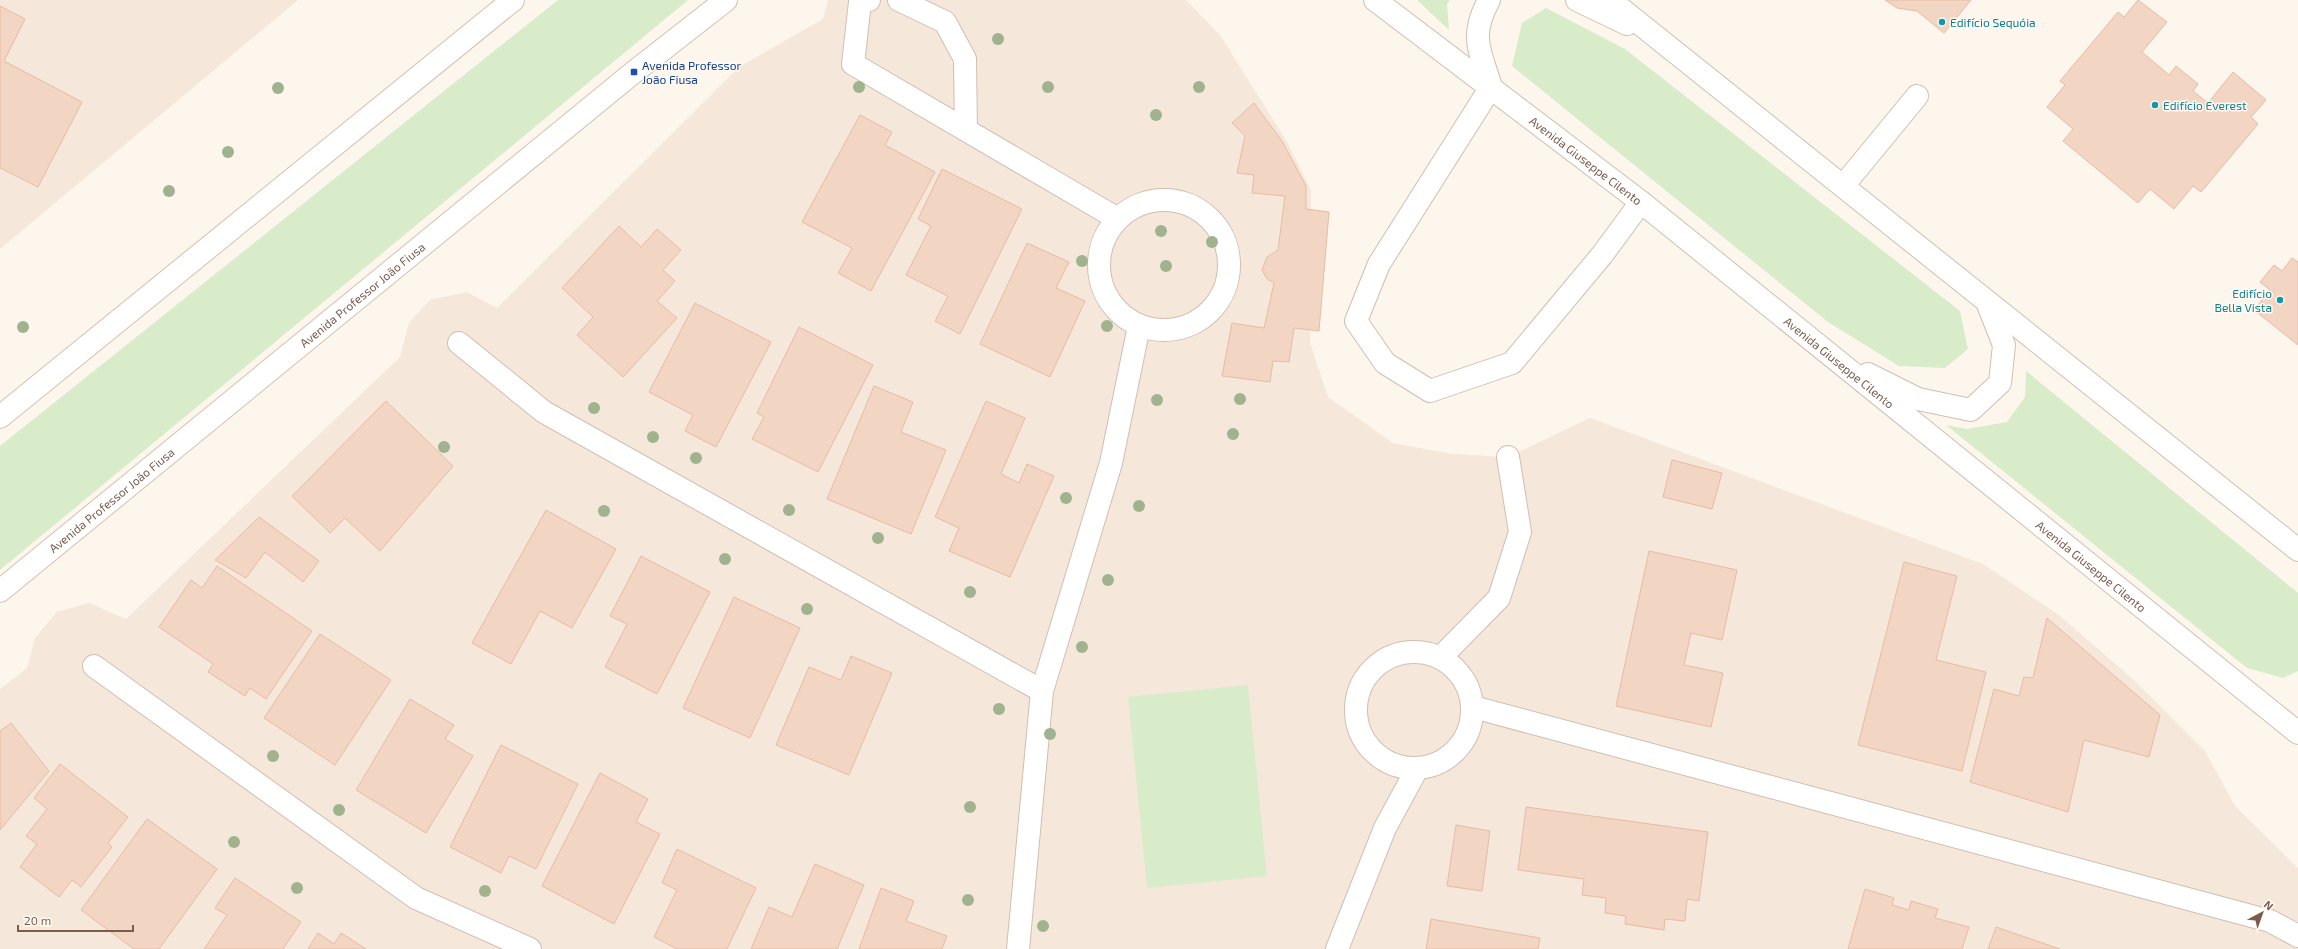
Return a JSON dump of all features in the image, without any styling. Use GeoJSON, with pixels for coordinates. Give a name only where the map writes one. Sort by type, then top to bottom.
{"type":"FeatureCollection","features":[{"type":"Feature","properties":{"kind":"street"},"geometry":{"type":"LineString","coordinates":[[0,417],[513,0]]}},
{"type":"Feature","properties":{"kind":"street","name":"Avenida Professor João Fiusa"},"geometry":{"type":"LineString","coordinates":[[0,591],[627,77],[726,0]]}},
{"type":"Feature","properties":{"kind":"street"},"geometry":{"type":"LineString","coordinates":[[869,0],[860,2],[853,64],[1118,219]]}},
{"type":"Feature","properties":{"kind":"street"},"geometry":{"type":"LineString","coordinates":[[899,0],[945,22],[965,59],[966,130]]}},
{"type":"Feature","properties":{"kind":"street","name":"Avenida Giuseppe Cilento"},"geometry":{"type":"LineString","coordinates":[[1375,0],[1641,202],[2297,729]]}},
{"type":"Feature","properties":{"kind":"street"},"geometry":{"type":"LineString","coordinates":[[1489,0],[1479,18],[1476,38],[1491,87],[1379,264],[1356,321],[1385,363],[1430,391],[1512,364],[1602,256],[1641,202]]}},
{"type":"Feature","properties":{"kind":"street"},"geometry":{"type":"LineString","coordinates":[[1577,0],[1664,42]]}},
{"type":"Feature","properties":{"kind":"street"},"geometry":{"type":"LineString","coordinates":[[1610,0],[2298,550]]}},
{"type":"Feature","properties":{"kind":"street"},"geometry":{"type":"LineString","coordinates":[[1843,186],[1917,96]]}},
{"type":"Feature","properties":{"kind":"street"},"geometry":{"type":"LineString","coordinates":[[1156,200],[1178,201],[1198,209],[1214,223],[1226,241],[1230,262],[1228,283],[1218,304],[1202,320],[1182,329],[1160,331],[1139,326],[1120,314],[1107,297],[1100,278],[1099,257],[1105,236],[1118,219],[1135,206],[1156,200]]}},
{"type":"Feature","properties":{"kind":"street"},"geometry":{"type":"LineString","coordinates":[[1828,353],[1918,399],[1971,410],[2000,384],[2004,345],[1986,300]]}},
{"type":"Feature","properties":{"kind":"street"},"geometry":{"type":"LineString","coordinates":[[1018,949],[1042,691],[1111,463],[1139,326]]}},
{"type":"Feature","properties":{"kind":"street"},"geometry":{"type":"LineString","coordinates":[[459,343],[544,412],[1042,691]]}},
{"type":"Feature","properties":{"kind":"street"},"geometry":{"type":"LineString","coordinates":[[1441,658],[1499,598],[1520,532],[1508,457]]}},
{"type":"Feature","properties":{"kind":"street"},"geometry":{"type":"LineString","coordinates":[[1411,651],[1441,658],[1464,678],[1473,707],[1467,736],[1447,760],[1418,769],[1388,763],[1365,742],[1355,713],[1362,683],[1382,660],[1411,651]]}},
{"type":"Feature","properties":{"kind":"street"},"geometry":{"type":"LineString","coordinates":[[94,666],[416,898],[530,949]]}},
{"type":"Feature","properties":{"kind":"street"},"geometry":{"type":"LineString","coordinates":[[1473,707],[2270,921],[2298,936]]}},
{"type":"Feature","properties":{"kind":"street"},"geometry":{"type":"LineString","coordinates":[[1337,949],[1385,828],[1418,769]]}},
{"type":"Feature","properties":{"kind":"shaded area"},"geometry":{"type":"Polygon","coordinates":[[[0,0],[298,0],[0,249],[0,0]]]}},
{"type":"Feature","properties":{"kind":"shaded area"},"geometry":{"type":"Polygon","coordinates":[[[828,0],[1186,0],[1220,35],[1287,142],[1311,190],[1310,343],[1328,397],[1393,443],[1452,454],[1508,457],[1590,418],[1983,564],[2059,615],[2133,679],[2205,751],[2235,806],[2298,868],[2298,949],[0,949],[0,689],[27,668],[35,638],[57,612],[89,603],[126,619],[400,357],[409,323],[430,300],[467,292],[497,308],[739,67],[823,19],[828,0]]]}},
{"type":"Feature","properties":{"kind":"green space"},"geometry":{"type":"Polygon","coordinates":[[[558,0],[688,0],[0,570],[0,446],[558,0]]]}},
{"type":"Feature","properties":{"kind":"green space"},"geometry":{"type":"Polygon","coordinates":[[[1417,0],[1450,0],[1447,4],[1449,30],[1417,0]]]}},
{"type":"Feature","properties":{"kind":"green space"},"geometry":{"type":"Polygon","coordinates":[[[1546,8],[1625,49],[1960,311],[1968,349],[1945,368],[1899,366],[1828,322],[1512,66],[1522,23],[1546,8]]]}},
{"type":"Feature","properties":{"kind":"green space"},"geometry":{"type":"Polygon","coordinates":[[[2026,371],[2298,593],[2298,671],[2283,678],[2247,668],[1946,425],[1967,429],[2007,422],[2025,397],[2026,371]]]}},
{"type":"Feature","properties":{"kind":"green space"},"geometry":{"type":"Polygon","coordinates":[[[1248,685],[1267,876],[1147,888],[1128,697],[1248,685]]]}},
{"type":"Feature","properties":{"kind":"building","name":"Edifício Sequóia"},"geometry":{"type":"Polygon","coordinates":[[[1885,0],[1971,0],[1944,33],[1917,11],[1897,8],[1885,0]]]}},
{"type":"Feature","properties":{"kind":"building","name":"Edifício Everest"},"geometry":{"type":"Polygon","coordinates":[[[2138,0],[2167,22],[2142,52],[2169,75],[2176,66],[2198,84],[2193,91],[2208,103],[2233,72],[2266,100],[2251,117],[2258,124],[2201,192],[2193,186],[2174,209],[2150,189],[2138,203],[2063,141],[2073,129],[2047,107],[2065,85],[2060,81],[2118,12],[2124,17],[2138,0]]]}},
{"type":"Feature","properties":{"kind":"building"},"geometry":{"type":"Polygon","coordinates":[[[0,6],[25,19],[4,61],[82,102],[38,187],[0,168],[0,6]]]}},
{"type":"Feature","properties":{"kind":"building"},"geometry":{"type":"Polygon","coordinates":[[[1254,103],[1282,141],[1306,186],[1306,209],[1329,212],[1319,331],[1294,328],[1289,362],[1273,361],[1270,382],[1222,376],[1232,323],[1264,328],[1274,283],[1267,279],[1262,270],[1267,257],[1278,250],[1285,196],[1252,193],[1254,175],[1237,173],[1245,136],[1232,123],[1254,103]]]}},
{"type":"Feature","properties":{"kind":"building"},"geometry":{"type":"Polygon","coordinates":[[[860,115],[892,132],[885,145],[935,172],[871,291],[838,273],[852,248],[802,222],[860,115]]]}},
{"type":"Feature","properties":{"kind":"building"},"geometry":{"type":"Polygon","coordinates":[[[942,169],[1022,209],[960,334],[935,321],[948,296],[906,275],[931,226],[918,219],[942,169]]]}},
{"type":"Feature","properties":{"kind":"building"},"geometry":{"type":"Polygon","coordinates":[[[619,226],[641,247],[657,229],[681,250],[663,270],[675,281],[657,301],[677,318],[623,377],[577,335],[593,317],[562,288],[619,226]]]}},
{"type":"Feature","properties":{"kind":"building"},"geometry":{"type":"Polygon","coordinates":[[[1027,243],[1069,262],[1056,288],[1085,301],[1050,377],[980,344],[1027,243]]]}},
{"type":"Feature","properties":{"kind":"building","name":"Edifício Bella Vista"},"geometry":{"type":"Polygon","coordinates":[[[2292,258],[2298,262],[2298,345],[2254,310],[2270,290],[2260,282],[2274,265],[2282,271],[2292,258]]]}},
{"type":"Feature","properties":{"kind":"building"},"geometry":{"type":"Polygon","coordinates":[[[695,303],[771,342],[716,447],[685,431],[693,415],[649,392],[695,303]]]}},
{"type":"Feature","properties":{"kind":"building"},"geometry":{"type":"Polygon","coordinates":[[[799,327],[873,365],[818,472],[752,439],[764,417],[757,413],[799,327]]]}},
{"type":"Feature","properties":{"kind":"building"},"geometry":{"type":"Polygon","coordinates":[[[874,386],[913,402],[901,432],[946,450],[911,534],[827,499],[874,386]]]}},
{"type":"Feature","properties":{"kind":"building"},"geometry":{"type":"Polygon","coordinates":[[[386,401],[453,466],[380,551],[345,518],[330,533],[292,496],[386,401]]]}},
{"type":"Feature","properties":{"kind":"building"},"geometry":{"type":"Polygon","coordinates":[[[986,401],[1025,418],[1001,474],[1019,483],[1027,464],[1054,476],[1010,577],[949,551],[959,528],[935,517],[986,401]]]}},
{"type":"Feature","properties":{"kind":"building"},"geometry":{"type":"Polygon","coordinates":[[[1672,460],[1722,473],[1712,509],[1663,497],[1672,460]]]}},
{"type":"Feature","properties":{"kind":"building"},"geometry":{"type":"Polygon","coordinates":[[[546,510],[616,549],[572,628],[540,611],[511,664],[472,643],[546,510]]]}},
{"type":"Feature","properties":{"kind":"building"},"geometry":{"type":"Polygon","coordinates":[[[259,517],[319,561],[303,582],[265,552],[246,578],[215,560],[259,517]]]}},
{"type":"Feature","properties":{"kind":"building"},"geometry":{"type":"Polygon","coordinates":[[[1649,551],[1737,570],[1722,640],[1691,633],[1684,665],[1723,673],[1711,727],[1616,706],[1649,551]]]}},
{"type":"Feature","properties":{"kind":"building"},"geometry":{"type":"Polygon","coordinates":[[[641,556],[710,592],[657,694],[605,667],[627,624],[610,616],[641,556]]]}},
{"type":"Feature","properties":{"kind":"building"},"geometry":{"type":"Polygon","coordinates":[[[1904,562],[1957,576],[1936,660],[1986,672],[1962,771],[1858,745],[1904,562]]]}},
{"type":"Feature","properties":{"kind":"building"},"geometry":{"type":"Polygon","coordinates":[[[217,566],[312,631],[266,699],[250,688],[245,696],[208,672],[213,664],[159,627],[191,580],[202,588],[217,566]]]}},
{"type":"Feature","properties":{"kind":"building"},"geometry":{"type":"Polygon","coordinates":[[[734,597],[800,628],[750,738],[683,708],[734,597]]]}},
{"type":"Feature","properties":{"kind":"building"},"geometry":{"type":"Polygon","coordinates":[[[2047,618],[2160,715],[2149,757],[2084,740],[2068,812],[1970,782],[1994,689],[2019,696],[2024,677],[2033,678],[2047,618]]]}},
{"type":"Feature","properties":{"kind":"building"},"geometry":{"type":"Polygon","coordinates":[[[320,634],[391,680],[335,765],[264,718],[320,634]]]}},
{"type":"Feature","properties":{"kind":"building"},"geometry":{"type":"Polygon","coordinates":[[[851,656],[892,673],[849,775],[776,745],[809,667],[841,680],[851,656]]]}},
{"type":"Feature","properties":{"kind":"building"},"geometry":{"type":"Polygon","coordinates":[[[410,699],[454,725],[445,739],[473,756],[426,833],[356,790],[410,699]]]}},
{"type":"Feature","properties":{"kind":"building"},"geometry":{"type":"Polygon","coordinates":[[[11,723],[49,771],[0,830],[0,731],[11,723]]]}},
{"type":"Feature","properties":{"kind":"building"},"geometry":{"type":"Polygon","coordinates":[[[501,745],[578,784],[536,869],[509,856],[501,873],[450,847],[501,745]]]}},
{"type":"Feature","properties":{"kind":"building"},"geometry":{"type":"Polygon","coordinates":[[[60,764],[128,817],[108,843],[112,847],[81,887],[72,880],[59,897],[20,867],[37,844],[26,836],[47,809],[34,798],[60,764]]]}},
{"type":"Feature","properties":{"kind":"building"},"geometry":{"type":"Polygon","coordinates":[[[600,773],[648,799],[636,822],[660,834],[614,924],[542,886],[600,773]]]}},
{"type":"Feature","properties":{"kind":"building"},"geometry":{"type":"Polygon","coordinates":[[[1526,807],[1708,832],[1699,901],[1687,899],[1685,921],[1665,919],[1664,930],[1625,924],[1626,916],[1605,913],[1606,898],[1582,895],[1584,879],[1518,870],[1526,807]]]}},
{"type":"Feature","properties":{"kind":"building"},"geometry":{"type":"Polygon","coordinates":[[[147,819],[217,869],[159,949],[134,949],[81,910],[147,819]]]}},
{"type":"Feature","properties":{"kind":"building"},"geometry":{"type":"Polygon","coordinates":[[[1456,825],[1490,831],[1482,891],[1447,886],[1456,825]]]}},
{"type":"Feature","properties":{"kind":"building"},"geometry":{"type":"Polygon","coordinates":[[[677,849],[756,888],[727,949],[677,949],[654,937],[677,890],[662,883],[677,849]]]}},
{"type":"Feature","properties":{"kind":"building"},"geometry":{"type":"Polygon","coordinates":[[[815,864],[864,885],[837,949],[751,949],[769,907],[792,917],[815,864]]]}},
{"type":"Feature","properties":{"kind":"building"},"geometry":{"type":"Polygon","coordinates":[[[235,878],[301,922],[283,949],[204,949],[227,915],[215,908],[235,878]]]}},
{"type":"Feature","properties":{"kind":"building"},"geometry":{"type":"Polygon","coordinates":[[[881,888],[914,901],[906,921],[947,936],[942,949],[859,949],[881,888]]]}},
{"type":"Feature","properties":{"kind":"building"},"geometry":{"type":"Polygon","coordinates":[[[1865,889],[1894,898],[1892,905],[1909,910],[1911,901],[1938,909],[1935,918],[1969,927],[1962,949],[1848,949],[1865,889]]]}},
{"type":"Feature","properties":{"kind":"building"},"geometry":{"type":"Polygon","coordinates":[[[1431,919],[1540,938],[1538,949],[1426,949],[1431,919]]]}},
{"type":"Feature","properties":{"kind":"building"},"geometry":{"type":"Polygon","coordinates":[[[1996,927],[2060,949],[1988,949],[1996,927]]]}},
{"type":"Feature","properties":{"kind":"building"},"geometry":{"type":"Polygon","coordinates":[[[318,933],[334,944],[341,933],[366,949],[308,949],[318,933]]]}},
{"type":"Feature","properties":{"kind":"place","name":"Edifício Sequóia"},"geometry":{"type":"Point","coordinates":[1942,22]}},
{"type":"Feature","properties":{"kind":"place","name":"Avenida Professor João Fiusa"},"geometry":{"type":"Point","coordinates":[634,72]}},
{"type":"Feature","properties":{"kind":"place","name":"Edifício Everest"},"geometry":{"type":"Point","coordinates":[2155,105]}},
{"type":"Feature","properties":{"kind":"place","name":"Edifício Bella Vista"},"geometry":{"type":"Point","coordinates":[2280,300]}}]}
